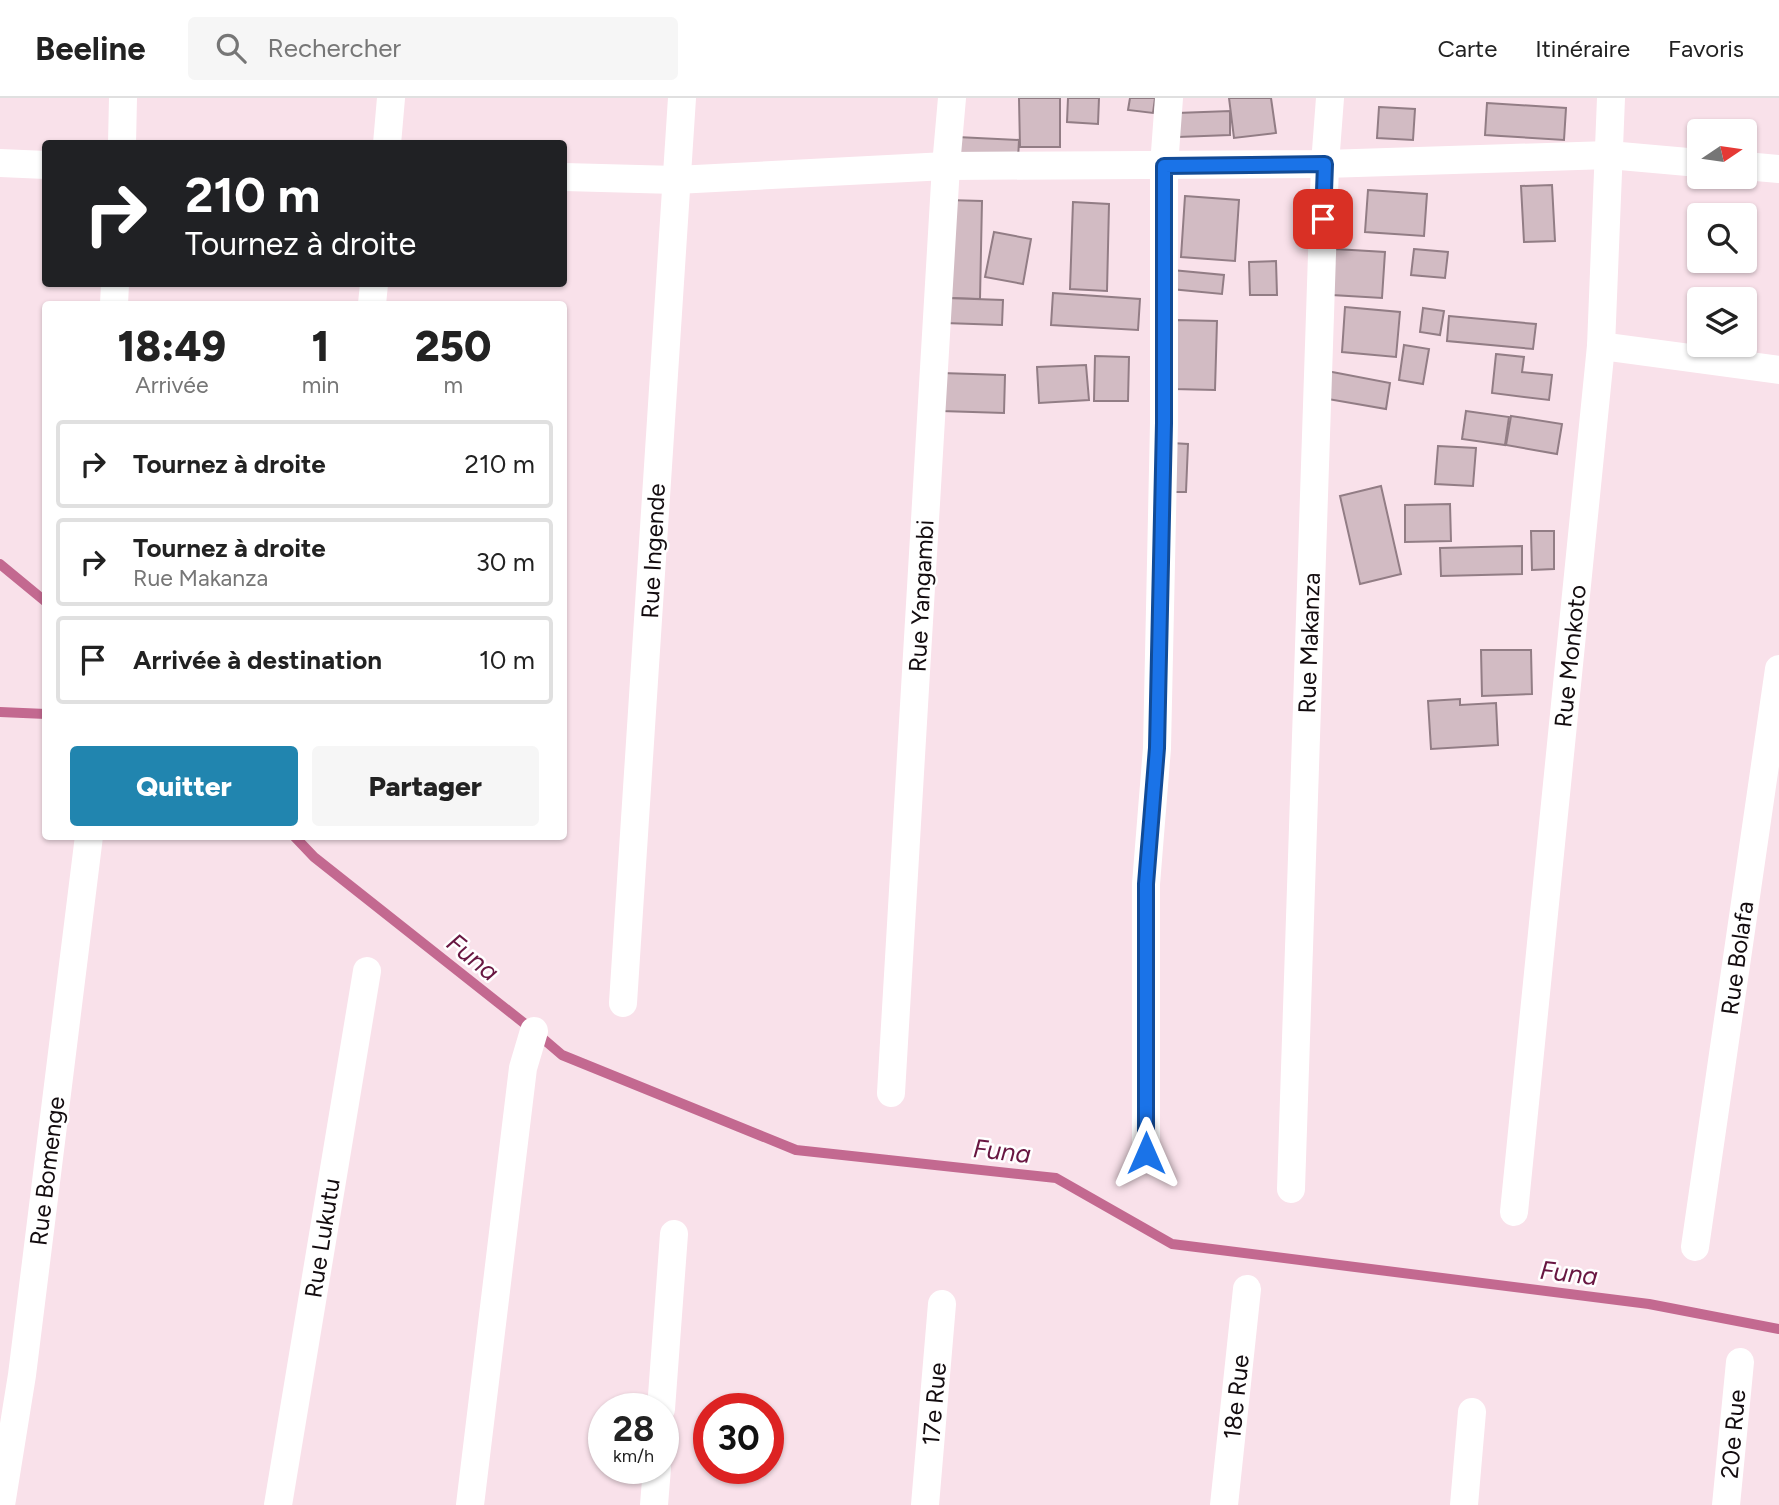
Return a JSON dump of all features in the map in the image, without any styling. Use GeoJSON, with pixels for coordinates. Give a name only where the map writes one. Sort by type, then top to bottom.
{"type":"FeatureCollection","features":[{"type":"Feature","properties":{"kind":"street"},"geometry":{"type":"LineString","coordinates":[[122,140],[123,98]]}},
{"type":"Feature","properties":{"kind":"street"},"geometry":{"type":"LineString","coordinates":[[387,140],[391,98]]}},
{"type":"Feature","properties":{"kind":"street","name":"Rue Ingende"},"geometry":{"type":"LineString","coordinates":[[623,1003],[682,98]]}},
{"type":"Feature","properties":{"kind":"street","name":"Rue Yangambi"},"geometry":{"type":"LineString","coordinates":[[891,1094],[952,98]]}},
{"type":"Feature","properties":{"kind":"street"},"geometry":{"type":"LineString","coordinates":[[1146,1153],[1146,884],[1157,734],[1164,423],[1164,166],[1168,98]]}},
{"type":"Feature","properties":{"kind":"street","name":"Rue Makanza"},"geometry":{"type":"LineString","coordinates":[[1291,1189],[1325,164],[1330,98]]}},
{"type":"Feature","properties":{"kind":"street","name":"Rue Monkoto"},"geometry":{"type":"LineString","coordinates":[[1514,1212],[1601,346],[1611,98]]}},
{"type":"Feature","properties":{"kind":"street"},"geometry":{"type":"LineString","coordinates":[[567,177],[676,180],[946,166],[1325,164],[1609,155],[1687,162]]}},
{"type":"Feature","properties":{"kind":"street"},"geometry":{"type":"LineString","coordinates":[[0,163],[42,165]]}},
{"type":"Feature","properties":{"kind":"street"},"geometry":{"type":"LineString","coordinates":[[1757,167],[1779,169]]}},
{"type":"Feature","properties":{"kind":"street"},"geometry":{"type":"LineString","coordinates":[[1601,346],[1779,369]]}},
{"type":"Feature","properties":{"kind":"street","name":"Rue Bolafa"},"geometry":{"type":"LineString","coordinates":[[1695,1247],[1779,669]]}},
{"type":"Feature","properties":{"kind":"street","name":"Rue Bomenge"},"geometry":{"type":"LineString","coordinates":[[1,1505],[22,1375],[89,840]]}},
{"type":"Feature","properties":{"kind":"street","name":"Rue Lukutu"},"geometry":{"type":"LineString","coordinates":[[278,1505],[367,971]]}},
{"type":"Feature","properties":{"kind":"street"},"geometry":{"type":"LineString","coordinates":[[470,1505],[523,1068],[534,1031]]}},
{"type":"Feature","properties":{"kind":"street"},"geometry":{"type":"LineString","coordinates":[[662,1393],[674,1234]]}},
{"type":"Feature","properties":{"kind":"street","name":"18e Rue"},"geometry":{"type":"LineString","coordinates":[[1224,1505],[1247,1289]]}},
{"type":"Feature","properties":{"kind":"street","name":"17e Rue"},"geometry":{"type":"LineString","coordinates":[[925,1505],[942,1304]]}},
{"type":"Feature","properties":{"kind":"street","name":"20e Rue"},"geometry":{"type":"LineString","coordinates":[[1726,1505],[1740,1362]]}},
{"type":"Feature","properties":{"kind":"street"},"geometry":{"type":"LineString","coordinates":[[1464,1505],[1472,1412]]}},
{"type":"Feature","properties":{"kind":"street"},"geometry":{"type":"LineString","coordinates":[[654,1505],[656,1484]]}},
{"type":"Feature","properties":{"kind":"building"},"geometry":{"type":"Polygon","coordinates":[[[1019,98],[1060,98],[1060,147],[1020,147],[1019,98]]]}},
{"type":"Feature","properties":{"kind":"building"},"geometry":{"type":"Polygon","coordinates":[[[1068,98],[1099,98],[1098,124],[1067,122],[1068,98]]]}},
{"type":"Feature","properties":{"kind":"building"},"geometry":{"type":"Polygon","coordinates":[[[1130,98],[1155,98],[1153,113],[1128,110],[1130,98]]]}},
{"type":"Feature","properties":{"kind":"building"},"geometry":{"type":"Polygon","coordinates":[[[1229,98],[1271,98],[1276,133],[1234,138],[1229,98]]]}},
{"type":"Feature","properties":{"kind":"building"},"geometry":{"type":"Polygon","coordinates":[[[1487,103],[1566,108],[1564,140],[1485,135],[1487,103]]]}},
{"type":"Feature","properties":{"kind":"building"},"geometry":{"type":"Polygon","coordinates":[[[1379,107],[1415,109],[1413,140],[1377,138],[1379,107]]]}},
{"type":"Feature","properties":{"kind":"building"},"geometry":{"type":"Polygon","coordinates":[[[1230,111],[1230,135],[1178,137],[1177,113],[1230,111]]]}},
{"type":"Feature","properties":{"kind":"building"},"geometry":{"type":"Polygon","coordinates":[[[957,137],[1019,140],[1018,160],[956,157],[957,137]]]}},
{"type":"Feature","properties":{"kind":"building"},"geometry":{"type":"Polygon","coordinates":[[[1552,185],[1555,241],[1524,242],[1521,186],[1552,185]]]}},
{"type":"Feature","properties":{"kind":"building"},"geometry":{"type":"Polygon","coordinates":[[[1368,190],[1427,194],[1424,236],[1365,232],[1368,190]]]}},
{"type":"Feature","properties":{"kind":"building"},"geometry":{"type":"Polygon","coordinates":[[[1185,196],[1239,200],[1235,261],[1181,257],[1185,196]]]}},
{"type":"Feature","properties":{"kind":"building"},"geometry":{"type":"Polygon","coordinates":[[[947,200],[982,201],[980,299],[946,298],[947,200]]]}},
{"type":"Feature","properties":{"kind":"building"},"geometry":{"type":"Polygon","coordinates":[[[1073,202],[1109,204],[1107,291],[1070,289],[1073,202]]]}},
{"type":"Feature","properties":{"kind":"building"},"geometry":{"type":"Polygon","coordinates":[[[994,232],[1031,239],[1023,284],[985,277],[994,232]]]}},
{"type":"Feature","properties":{"kind":"building"},"geometry":{"type":"Polygon","coordinates":[[[1335,249],[1385,252],[1382,298],[1332,295],[1335,249]]]}},
{"type":"Feature","properties":{"kind":"building"},"geometry":{"type":"Polygon","coordinates":[[[1414,249],[1448,252],[1445,278],[1411,275],[1414,249]]]}},
{"type":"Feature","properties":{"kind":"building"},"geometry":{"type":"Polygon","coordinates":[[[1276,261],[1277,295],[1250,295],[1249,262],[1276,261]]]}},
{"type":"Feature","properties":{"kind":"building"},"geometry":{"type":"Polygon","coordinates":[[[1172,270],[1224,275],[1222,294],[1171,289],[1172,270]]]}},
{"type":"Feature","properties":{"kind":"building"},"geometry":{"type":"Polygon","coordinates":[[[1053,293],[1140,299],[1138,330],[1051,325],[1053,293]]]}},
{"type":"Feature","properties":{"kind":"building"},"geometry":{"type":"Polygon","coordinates":[[[946,298],[1003,300],[1002,325],[945,323],[946,298]]]}},
{"type":"Feature","properties":{"kind":"building"},"geometry":{"type":"Polygon","coordinates":[[[1345,307],[1400,312],[1396,357],[1342,352],[1345,307]]]}},
{"type":"Feature","properties":{"kind":"building"},"geometry":{"type":"Polygon","coordinates":[[[1423,308],[1444,311],[1440,335],[1420,332],[1423,308]]]}},
{"type":"Feature","properties":{"kind":"building"},"geometry":{"type":"Polygon","coordinates":[[[1449,316],[1536,324],[1533,349],[1447,341],[1449,316]]]}},
{"type":"Feature","properties":{"kind":"building"},"geometry":{"type":"Polygon","coordinates":[[[1176,320],[1217,321],[1215,390],[1174,389],[1176,320]]]}},
{"type":"Feature","properties":{"kind":"building"},"geometry":{"type":"Polygon","coordinates":[[[1404,345],[1429,349],[1423,384],[1399,380],[1404,345]]]}},
{"type":"Feature","properties":{"kind":"building"},"geometry":{"type":"Polygon","coordinates":[[[1496,354],[1524,357],[1522,372],[1552,375],[1549,400],[1492,393],[1496,354]]]}},
{"type":"Feature","properties":{"kind":"building"},"geometry":{"type":"Polygon","coordinates":[[[1095,356],[1129,357],[1128,401],[1094,401],[1095,356]]]}},
{"type":"Feature","properties":{"kind":"building"},"geometry":{"type":"Polygon","coordinates":[[[1086,365],[1089,400],[1039,403],[1037,367],[1086,365]]]}},
{"type":"Feature","properties":{"kind":"building"},"geometry":{"type":"Polygon","coordinates":[[[1327,371],[1390,383],[1386,409],[1322,398],[1327,371]]]}},
{"type":"Feature","properties":{"kind":"building"},"geometry":{"type":"Polygon","coordinates":[[[941,373],[1005,375],[1004,413],[941,411],[941,373]]]}},
{"type":"Feature","properties":{"kind":"building"},"geometry":{"type":"Polygon","coordinates":[[[1466,411],[1509,417],[1505,445],[1462,439],[1466,411]]]}},
{"type":"Feature","properties":{"kind":"building"},"geometry":{"type":"Polygon","coordinates":[[[1511,416],[1562,424],[1557,454],[1506,445],[1511,416]]]}},
{"type":"Feature","properties":{"kind":"building"},"geometry":{"type":"Polygon","coordinates":[[[1171,443],[1188,444],[1186,492],[1170,492],[1171,443]]]}},
{"type":"Feature","properties":{"kind":"building"},"geometry":{"type":"Polygon","coordinates":[[[1438,446],[1476,448],[1473,486],[1435,484],[1438,446]]]}},
{"type":"Feature","properties":{"kind":"building"},"geometry":{"type":"Polygon","coordinates":[[[1381,486],[1401,574],[1360,584],[1340,496],[1381,486]]]}},
{"type":"Feature","properties":{"kind":"building"},"geometry":{"type":"Polygon","coordinates":[[[1450,504],[1451,541],[1405,542],[1405,505],[1450,504]]]}},
{"type":"Feature","properties":{"kind":"building"},"geometry":{"type":"Polygon","coordinates":[[[1531,531],[1554,531],[1554,569],[1532,570],[1531,531]]]}},
{"type":"Feature","properties":{"kind":"building"},"geometry":{"type":"Polygon","coordinates":[[[1522,546],[1522,574],[1441,576],[1440,548],[1522,546]]]}},
{"type":"Feature","properties":{"kind":"building"},"geometry":{"type":"Polygon","coordinates":[[[1481,650],[1531,650],[1532,694],[1482,696],[1481,650]]]}},
{"type":"Feature","properties":{"kind":"building"},"geometry":{"type":"Polygon","coordinates":[[[1460,699],[1460,705],[1496,703],[1498,745],[1431,749],[1428,701],[1460,699]]]}},
{"type":"Feature","properties":{"kind":"waterway"},"geometry":{"type":"LineString","coordinates":[[0,564],[42,599]]}},
{"type":"Feature","properties":{"kind":"waterway"},"geometry":{"type":"LineString","coordinates":[[0,712],[42,714]]}},
{"type":"Feature","properties":{"kind":"waterway","name":"Funa"},"geometry":{"type":"LineString","coordinates":[[298,840],[314,857],[562,1055],[796,1150],[1056,1178],[1172,1244],[1649,1304],[1779,1329]]}},
{"type":"Feature","properties":{"kind":"route"},"geometry":{"type":"LineString","coordinates":[[1146,1153],[1146,884],[1157,748],[1164,423],[1164,166],[1325,164],[1323,219]]}}]}
